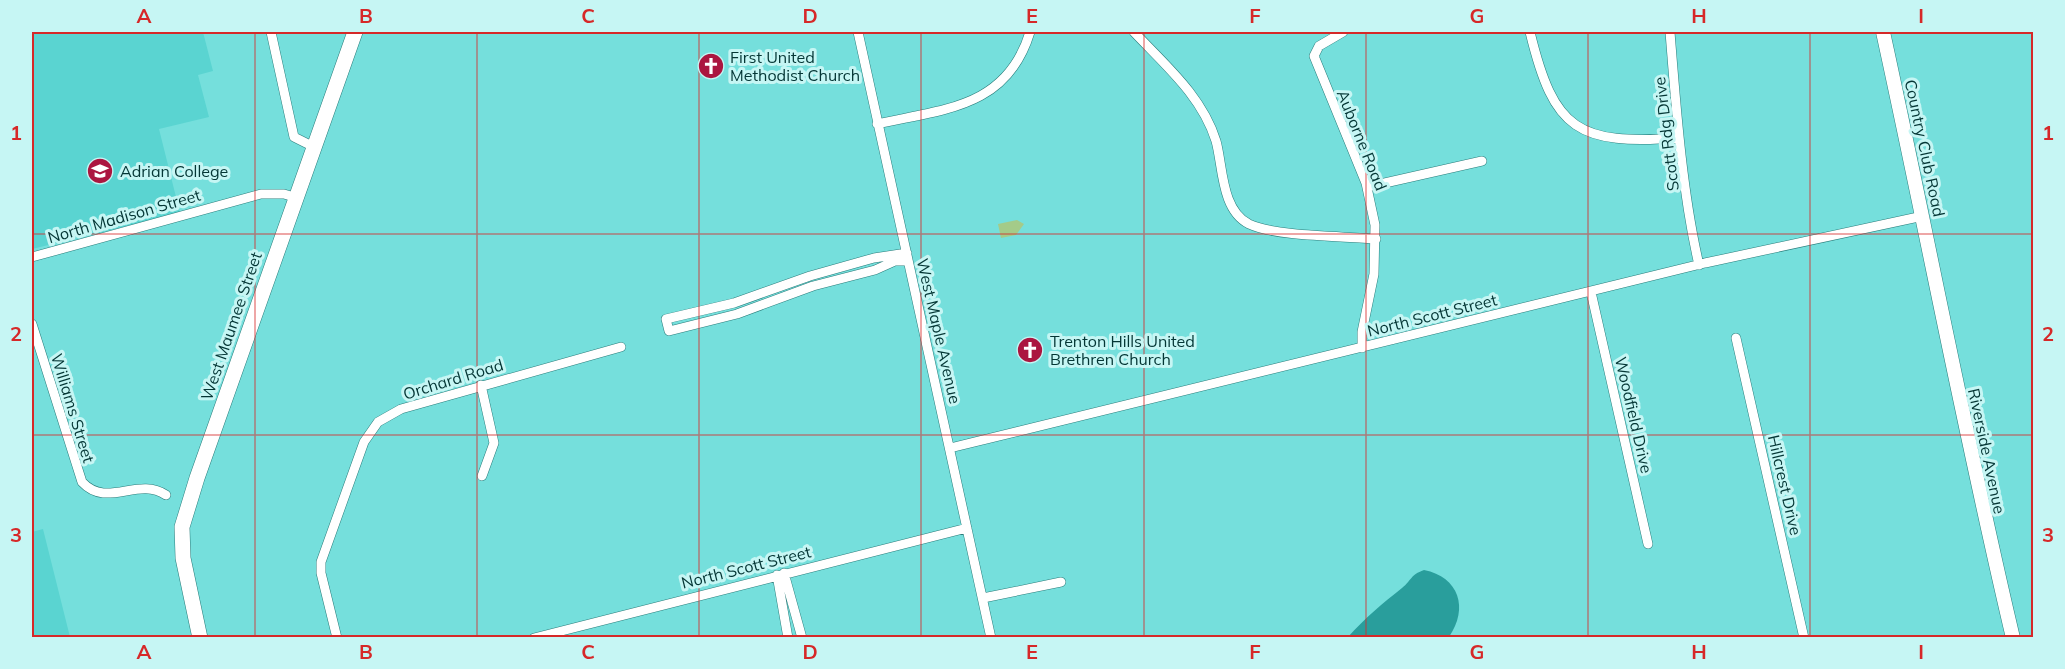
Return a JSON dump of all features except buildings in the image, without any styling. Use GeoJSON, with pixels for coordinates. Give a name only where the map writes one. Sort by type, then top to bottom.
{"type":"FeatureCollection","features":[{"type":"Feature","properties":{"kind":"main road","name":"West Maumee Street"},"geometry":{"type":"LineString","coordinates":[[200,638],[185,574],[182,527],[294,197],[355,32]]}},
{"type":"Feature","properties":{"kind":"street"},"geometry":{"type":"LineString","coordinates":[[271,32],[294,137],[314,147]]}},
{"type":"Feature","properties":{"kind":"street","name":"West Maple Avenue"},"geometry":{"type":"LineString","coordinates":[[858,32],[991,638]]}},
{"type":"Feature","properties":{"kind":"street"},"geometry":{"type":"LineString","coordinates":[[877,124],[966,103],[989,92],[1002,82],[1013,68],[1030,32]]}},
{"type":"Feature","properties":{"kind":"street"},"geometry":{"type":"LineString","coordinates":[[1134,32],[1184,85],[1205,113],[1216,141],[1229,200],[1247,223],[1284,231],[1376,239]]}},
{"type":"Feature","properties":{"kind":"street","name":"Auborne Road"},"geometry":{"type":"LineString","coordinates":[[1343,32],[1319,46],[1314,56],[1367,187],[1376,239],[1374,274],[1362,332],[1362,348]]}},
{"type":"Feature","properties":{"kind":"street"},"geometry":{"type":"LineString","coordinates":[[1530,32],[1543,83],[1554,103],[1578,126],[1597,135],[1617,140],[1679,138]]}},
{"type":"Feature","properties":{"kind":"street","name":"Scott Rdg Drive"},"geometry":{"type":"LineString","coordinates":[[1670,32],[1679,138],[1694,232],[1702,264]]}},
{"type":"Feature","properties":{"kind":"street","name":"Country Club Road"},"geometry":{"type":"LineString","coordinates":[[1883,32],[1934,271]]}},
{"type":"Feature","properties":{"kind":"street"},"geometry":{"type":"LineString","coordinates":[[1367,187],[1482,161]]}},
{"type":"Feature","properties":{"kind":"street","name":"North Madison Street"},"geometry":{"type":"LineString","coordinates":[[32,257],[261,194],[284,194],[294,197]]}},
{"type":"Feature","properties":{"kind":"street","name":"North Scott Street"},"geometry":{"type":"LineString","coordinates":[[950,448],[1702,264],[1923,216]]}},
{"type":"Feature","properties":{"kind":"street"},"geometry":{"type":"LineString","coordinates":[[908,257],[875,270],[813,286],[737,314],[669,331],[666,319],[734,303],[810,276],[874,258],[908,257]]}},
{"type":"Feature","properties":{"kind":"street","name":"Riverside Avenue"},"geometry":{"type":"LineString","coordinates":[[1934,271],[1977,485],[2013,638]]}},
{"type":"Feature","properties":{"kind":"street"},"geometry":{"type":"LineString","coordinates":[[810,276],[813,286]]}},
{"type":"Feature","properties":{"kind":"street","name":"Woodfield Drive"},"geometry":{"type":"LineString","coordinates":[[1592,292],[1648,544]]}},
{"type":"Feature","properties":{"kind":"street"},"geometry":{"type":"LineString","coordinates":[[734,303],[737,314]]}},
{"type":"Feature","properties":{"kind":"street","name":"Williams Street"},"geometry":{"type":"LineString","coordinates":[[32,324],[82,482],[89,490],[107,495],[150,487],[166,495]]}},
{"type":"Feature","properties":{"kind":"street","name":"Hillcrest Drive"},"geometry":{"type":"LineString","coordinates":[[1736,338],[1804,638]]}},
{"type":"Feature","properties":{"kind":"street","name":"Orchard Road"},"geometry":{"type":"LineString","coordinates":[[337,638],[321,573],[321,562],[355,460],[371,429],[401,410],[621,347]]}},
{"type":"Feature","properties":{"kind":"street"},"geometry":{"type":"LineString","coordinates":[[482,385],[494,443],[482,476]]}},
{"type":"Feature","properties":{"kind":"street","name":"North Scott Street"},"geometry":{"type":"LineString","coordinates":[[534,638],[967,528]]}},
{"type":"Feature","properties":{"kind":"street"},"geometry":{"type":"LineString","coordinates":[[780,574],[788,638]]}},
{"type":"Feature","properties":{"kind":"street"},"geometry":{"type":"LineString","coordinates":[[780,574],[802,638]]}},
{"type":"Feature","properties":{"kind":"street"},"geometry":{"type":"LineString","coordinates":[[982,598],[1061,582]]}},
{"type":"Feature","properties":{"kind":"shaded area","name":"Adrian College"},"geometry":{"type":"Polygon","coordinates":[[[32,32],[203,32],[213,71],[198,75],[209,117],[159,129],[180,213],[32,249],[32,32]]]}},
{"type":"Feature","properties":{"kind":"shaded area"},"geometry":{"type":"Polygon","coordinates":[[[43,529],[70,637],[32,637],[32,532],[43,529]]]}},
{"type":"Feature","properties":{"kind":"shaded area"},"geometry":{"type":"Polygon","coordinates":[[[1424,570],[1445,579],[1457,595],[1458,615],[1449,637],[1348,637],[1414,576],[1424,570]]]}},
{"type":"Feature","properties":{"kind":"green space"},"geometry":{"type":"Polygon","coordinates":[[[1017,220],[1024,224],[1016,235],[1001,238],[998,224],[1017,220]]]}},
{"type":"Feature","properties":{"kind":"place","name":"First United Methodist Church"},"geometry":{"type":"Point","coordinates":[711,66]}},
{"type":"Feature","properties":{"kind":"place","name":"Adrian College"},"geometry":{"type":"Point","coordinates":[100,171]}},
{"type":"Feature","properties":{"kind":"place","name":"Trenton Hills United Brethren Church"},"geometry":{"type":"Point","coordinates":[1030,350]}}]}
